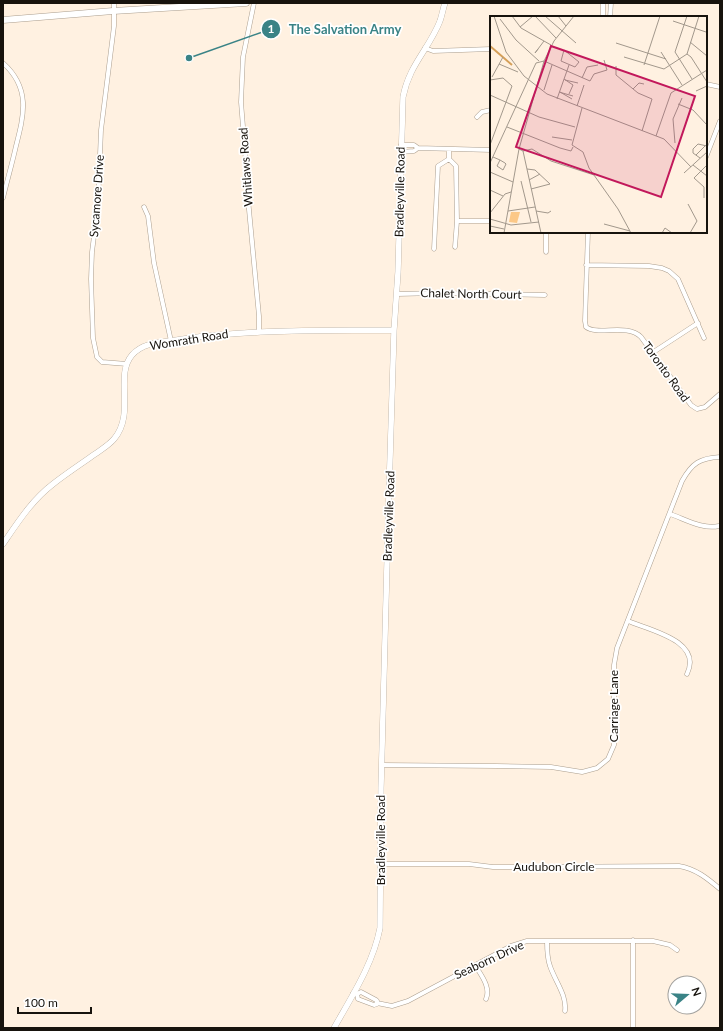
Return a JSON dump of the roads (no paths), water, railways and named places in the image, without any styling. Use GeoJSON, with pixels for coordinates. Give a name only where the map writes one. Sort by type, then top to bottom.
{"type":"FeatureCollection","features":[{"type":"Feature","properties":{"kind":"main road"},"geometry":{"type":"LineString","coordinates":[[3,20],[113,11],[246,3]]}},
{"type":"Feature","properties":{"kind":"street","name":"Sycamore Drive"},"geometry":{"type":"LineString","coordinates":[[114,3],[114,21],[101,130],[98,204],[92,252],[91,279],[93,338],[97,357],[102,362],[127,364]]}},
{"type":"Feature","properties":{"kind":"street","name":"Whitlaws Road"},"geometry":{"type":"LineString","coordinates":[[254,3],[243,57],[241,102],[259,331]]}},
{"type":"Feature","properties":{"kind":"street","name":"Bradleyville Road"},"geometry":{"type":"LineString","coordinates":[[334,1028],[355,994],[369,964],[378,939],[381,919],[382,765],[394,330],[397,294],[403,97],[411,71],[440,21],[445,3]]}},
{"type":"Feature","properties":{"kind":"street"},"geometry":{"type":"LineString","coordinates":[[603,3],[603,16]]}},
{"type":"Feature","properties":{"kind":"street"},"geometry":{"type":"LineString","coordinates":[[610,16],[611,3]]}},
{"type":"Feature","properties":{"kind":"street"},"geometry":{"type":"LineString","coordinates":[[425,48],[434,51],[490,49]]}},
{"type":"Feature","properties":{"kind":"street"},"geometry":{"type":"LineString","coordinates":[[3,64],[12,72],[18,81],[22,92],[23,104],[22,120],[3,198]]}},
{"type":"Feature","properties":{"kind":"street"},"geometry":{"type":"LineString","coordinates":[[707,84],[720,87]]}},
{"type":"Feature","properties":{"kind":"street"},"geometry":{"type":"LineString","coordinates":[[477,117],[482,112],[490,110]]}},
{"type":"Feature","properties":{"kind":"street"},"geometry":{"type":"LineString","coordinates":[[707,154],[720,121]]}},
{"type":"Feature","properties":{"kind":"street"},"geometry":{"type":"LineString","coordinates":[[401,145],[414,145],[418,148],[490,150]]}},
{"type":"Feature","properties":{"kind":"street"},"geometry":{"type":"LineString","coordinates":[[401,152],[414,151],[418,148]]}},
{"type":"Feature","properties":{"kind":"street"},"geometry":{"type":"LineString","coordinates":[[449,149],[449,159],[456,166],[457,221],[455,247]]}},
{"type":"Feature","properties":{"kind":"street"},"geometry":{"type":"LineString","coordinates":[[434,249],[438,166],[449,159]]}},
{"type":"Feature","properties":{"kind":"street"},"geometry":{"type":"LineString","coordinates":[[144,207],[148,216],[154,263],[171,341]]}},
{"type":"Feature","properties":{"kind":"street"},"geometry":{"type":"LineString","coordinates":[[457,221],[490,221]]}},
{"type":"Feature","properties":{"kind":"street"},"geometry":{"type":"LineString","coordinates":[[546,233],[546,252]]}},
{"type":"Feature","properties":{"kind":"street"},"geometry":{"type":"LineString","coordinates":[[588,233],[586,265],[649,266],[666,269],[673,273],[678,279],[704,338]]}},
{"type":"Feature","properties":{"kind":"street","name":"Toronto Road"},"geometry":{"type":"LineString","coordinates":[[586,265],[586,327],[591,330],[634,332],[641,337],[691,405],[697,410],[705,407],[720,394]]}},
{"type":"Feature","properties":{"kind":"street","name":"Chalet North Court"},"geometry":{"type":"LineString","coordinates":[[397,294],[438,293],[545,295]]}},
{"type":"Feature","properties":{"kind":"street"},"geometry":{"type":"LineString","coordinates":[[652,353],[698,323]]}},
{"type":"Feature","properties":{"kind":"street","name":"Womrath Road"},"geometry":{"type":"LineString","coordinates":[[127,364],[132,355],[140,348],[157,343],[205,336],[259,331],[394,330]]}},
{"type":"Feature","properties":{"kind":"street"},"geometry":{"type":"LineString","coordinates":[[3,544],[27,510],[44,491],[106,446],[118,434],[122,424],[125,408],[125,372],[127,364]]}},
{"type":"Feature","properties":{"kind":"street","name":"Carriage Lane"},"geometry":{"type":"LineString","coordinates":[[382,765],[551,767],[582,772],[597,768],[608,758],[614,745],[614,660],[682,481],[698,461],[707,458],[720,458]]}},
{"type":"Feature","properties":{"kind":"street"},"geometry":{"type":"LineString","coordinates":[[670,514],[705,527],[712,528],[718,526]]}},
{"type":"Feature","properties":{"kind":"street"},"geometry":{"type":"LineString","coordinates":[[628,621],[672,638],[681,644],[688,653],[691,661],[687,674]]}},
{"type":"Feature","properties":{"kind":"street","name":"Audubon Circle"},"geometry":{"type":"LineString","coordinates":[[381,864],[469,864],[493,867],[679,866],[702,874],[720,889]]}},
{"type":"Feature","properties":{"kind":"street"},"geometry":{"type":"LineString","coordinates":[[633,940],[633,1028]]}},
{"type":"Feature","properties":{"kind":"street","name":"Seaborn Drive"},"geometry":{"type":"LineString","coordinates":[[377,1003],[376,1000],[361,992],[355,994],[358,999],[374,1005],[377,1003],[392,1006],[404,1003],[475,965],[519,943],[527,941],[653,941],[662,943],[677,950]]}},
{"type":"Feature","properties":{"kind":"street"},"geometry":{"type":"LineString","coordinates":[[547,941],[550,967],[565,1000],[565,1011]]}},
{"type":"Feature","properties":{"kind":"street"},"geometry":{"type":"LineString","coordinates":[[475,965],[488,989],[486,999]]}},
{"type":"Feature","properties":{"kind":"place","name":"The Salvation Army"},"geometry":{"type":"Point","coordinates":[189,58]}}]}
